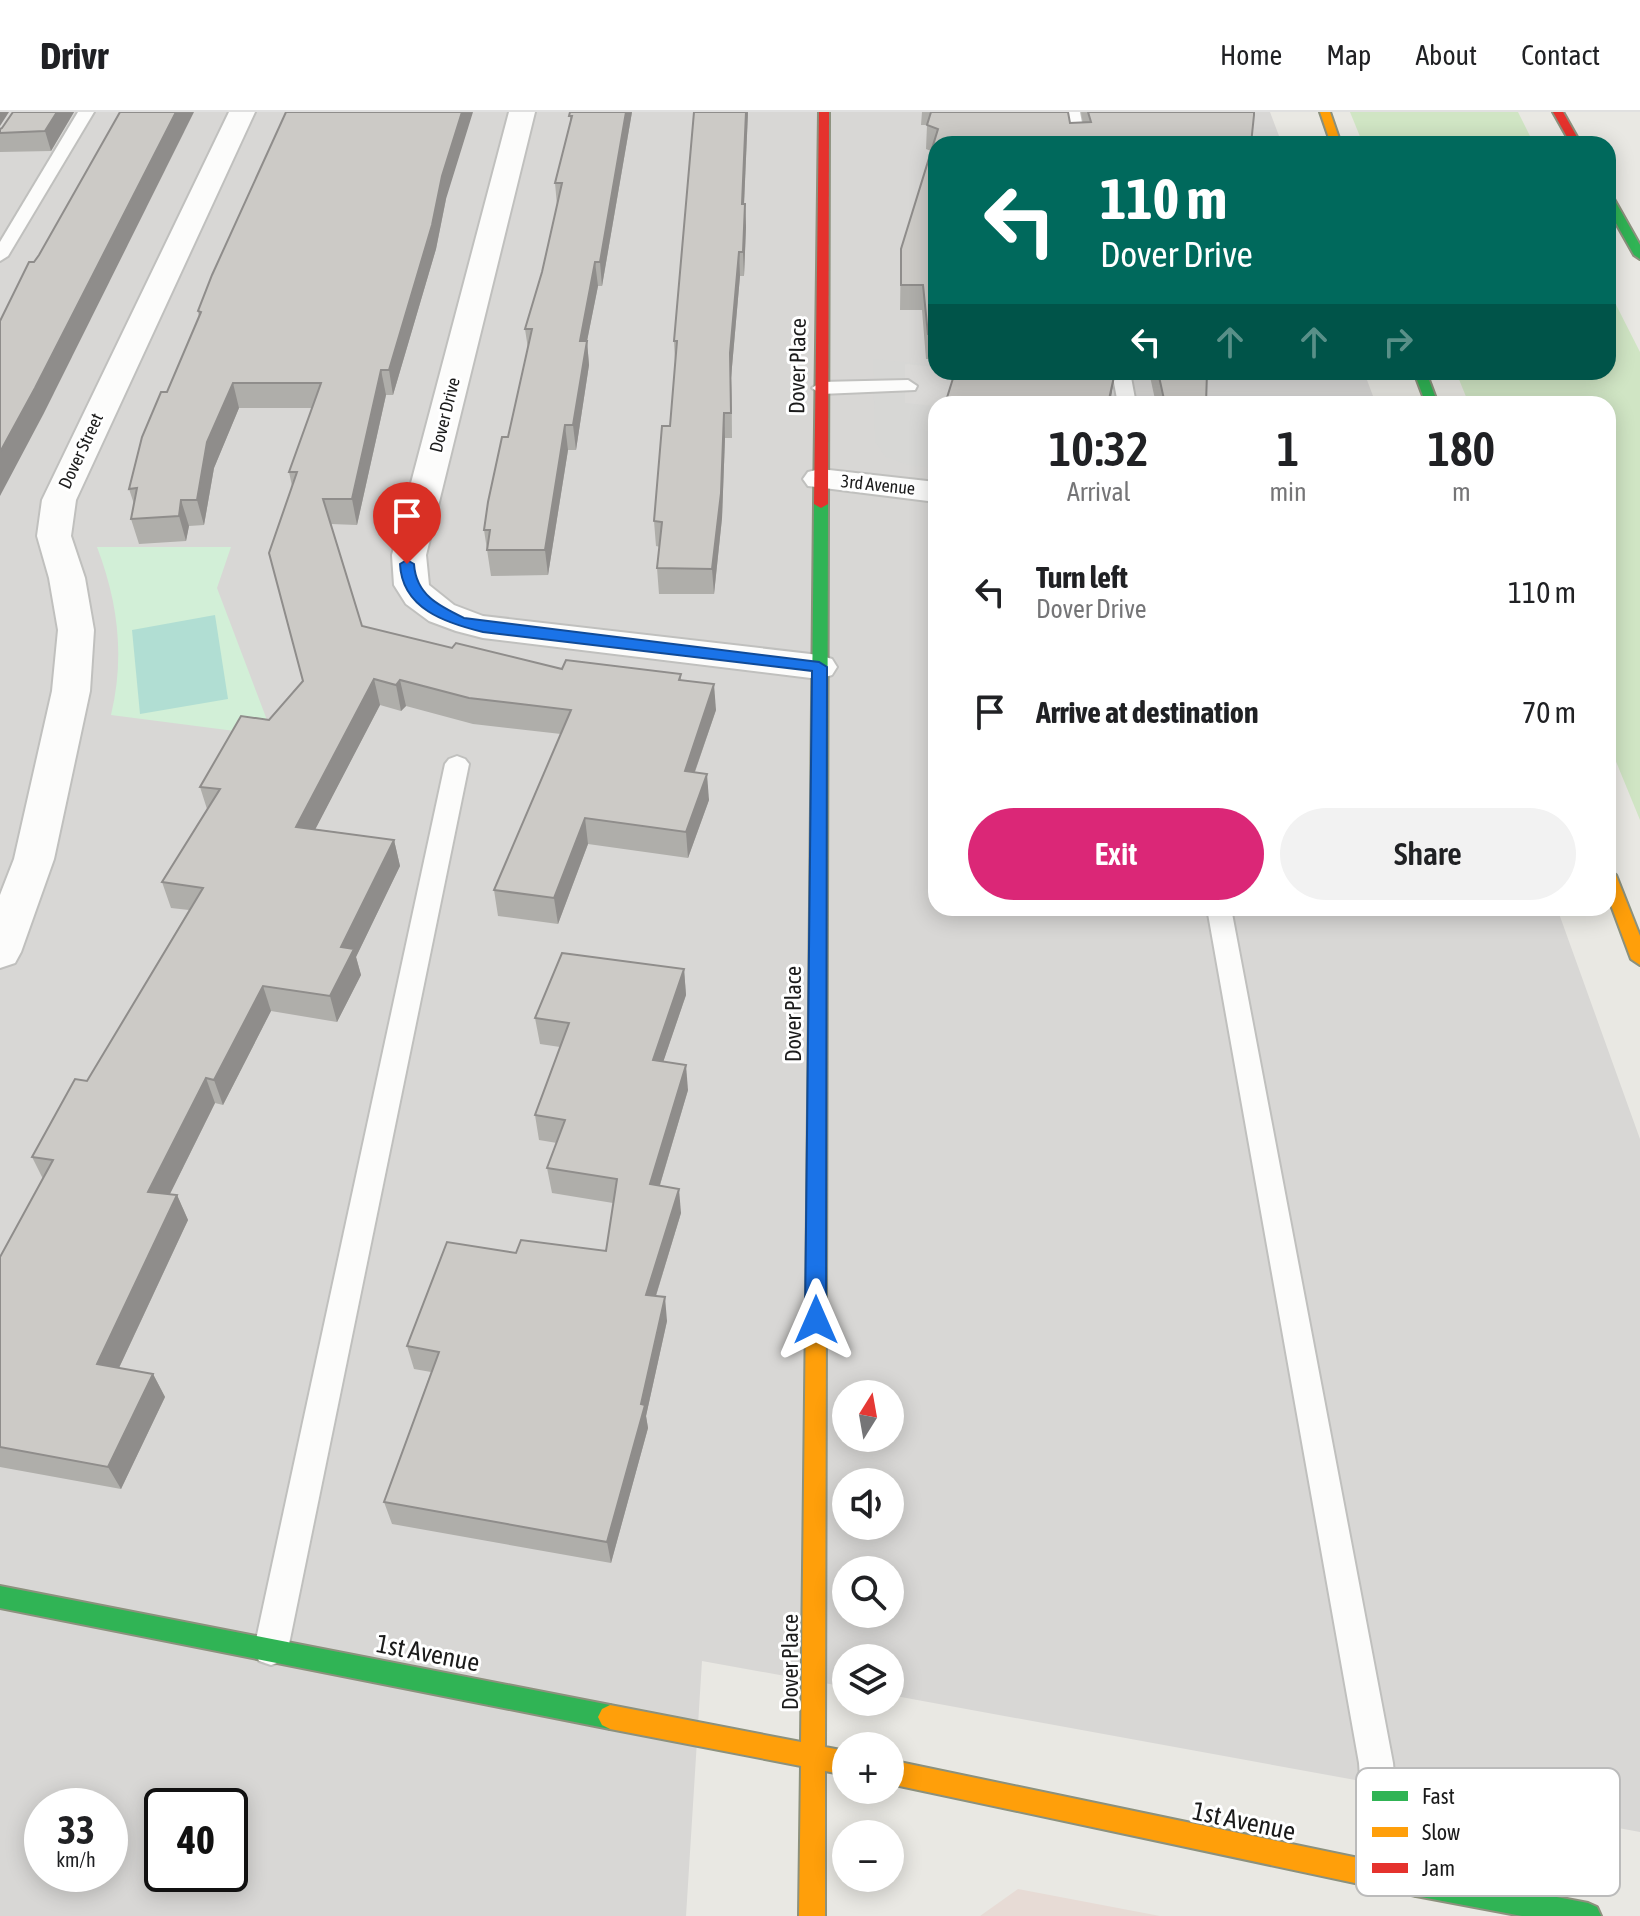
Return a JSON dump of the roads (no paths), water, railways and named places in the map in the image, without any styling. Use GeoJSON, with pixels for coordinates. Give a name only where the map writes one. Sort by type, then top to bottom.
{"type":"FeatureCollection","features":[{"type":"Feature","properties":{"kind":"main road","name":"Dover Place"},"geometry":{"type":"LineString","coordinates":[[812,1916],[824,112]]}},
{"type":"Feature","properties":{"kind":"main road"},"geometry":{"type":"LineString","coordinates":[[1325,112],[1333,136]]}},
{"type":"Feature","properties":{"kind":"main road"},"geometry":{"type":"LineString","coordinates":[[1558,112],[1572,136]]}},
{"type":"Feature","properties":{"kind":"main road"},"geometry":{"type":"LineString","coordinates":[[1616,213],[1640,255]]}},
{"type":"Feature","properties":{"kind":"main road"},"geometry":{"type":"LineString","coordinates":[[1616,896],[1640,959]]}},
{"type":"Feature","properties":{"kind":"main road","name":"1st Avenue"},"geometry":{"type":"LineString","coordinates":[[0,1597],[832,1760]]}},
{"type":"Feature","properties":{"kind":"main road","name":"1st Avenue"},"geometry":{"type":"LineString","coordinates":[[904,1775],[1356,1871]]}},
{"type":"Feature","properties":{"kind":"main road","name":"1st Avenue"},"geometry":{"type":"LineString","coordinates":[[1484,1896],[1588,1916]]}},
{"type":"Feature","properties":{"kind":"street","name":"Dover Street"},"geometry":{"type":"LineString","coordinates":[[0,952],[34,859],[71,691],[76,630],[67,578],[54,536],[59,500],[242,112]]}},
{"type":"Feature","properties":{"kind":"street","name":"Dover Drive"},"geometry":{"type":"LineString","coordinates":[[522,112],[409,555],[408,576],[412,586],[429,606],[459,622],[483,627],[819,667]]}},
{"type":"Feature","properties":{"kind":"street","name":"3rd Avenue"},"geometry":{"type":"LineString","coordinates":[[820,479],[928,491]]}},
{"type":"Feature","properties":{"kind":"lane"},"geometry":{"type":"LineString","coordinates":[[0,256],[86,112]]}},
{"type":"Feature","properties":{"kind":"lane"},"geometry":{"type":"LineString","coordinates":[[1072,112],[1076,136]]}},
{"type":"Feature","properties":{"kind":"lane"},"geometry":{"type":"LineString","coordinates":[[821,388],[908,386]]}},
{"type":"Feature","properties":{"kind":"lane"},"geometry":{"type":"LineString","coordinates":[[271,1649],[457,764]]}},
{"type":"Feature","properties":{"kind":"lane"},"geometry":{"type":"LineString","coordinates":[[1220,916],[1376,1768]]}}]}
